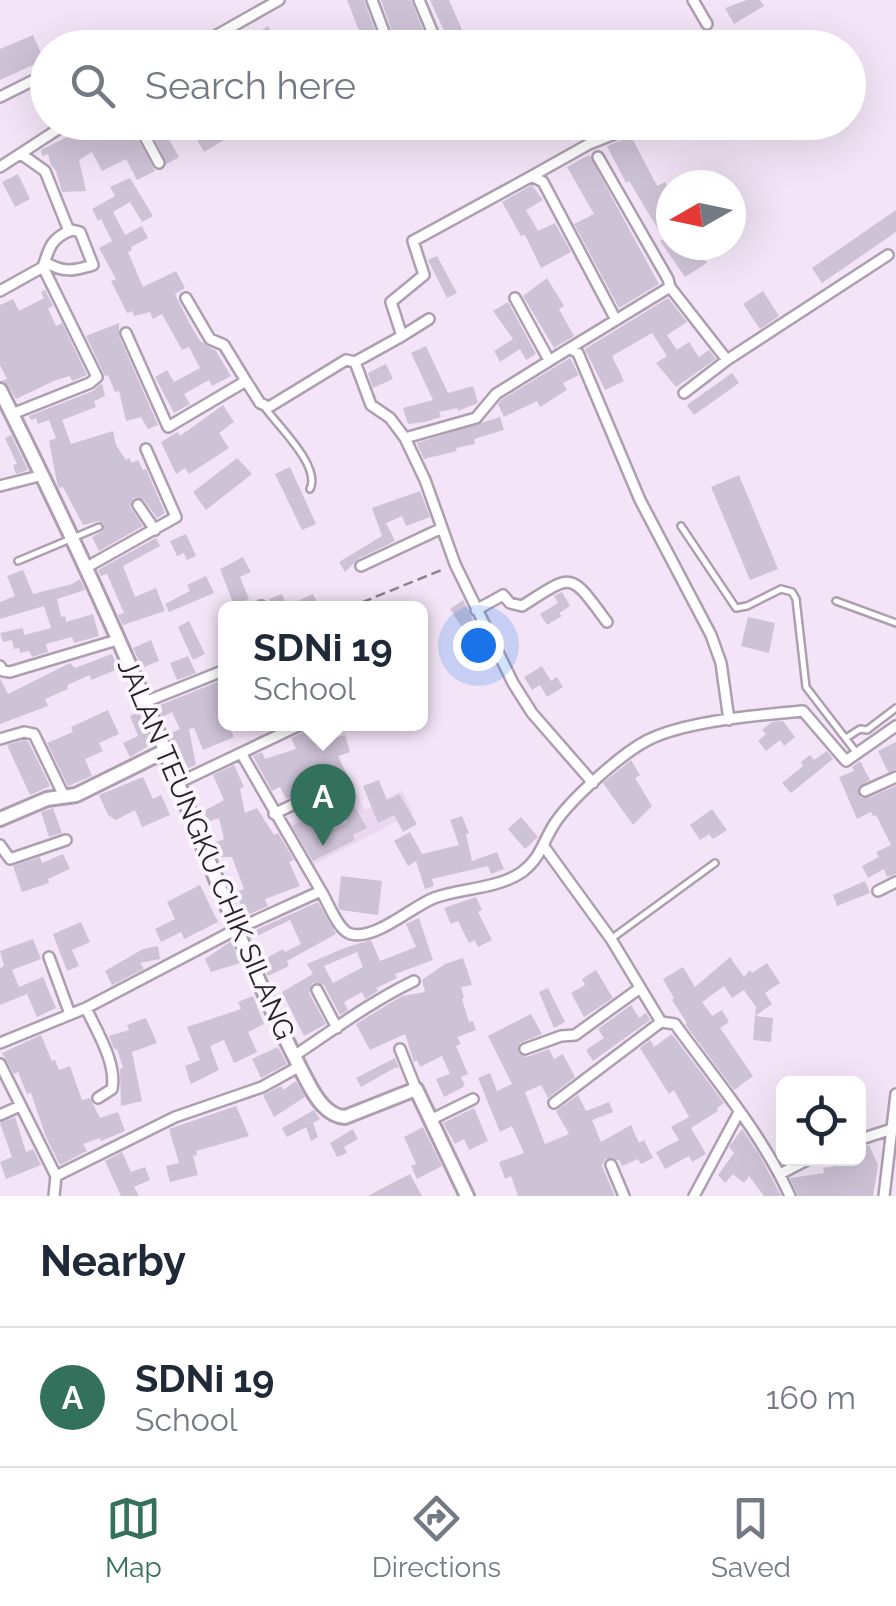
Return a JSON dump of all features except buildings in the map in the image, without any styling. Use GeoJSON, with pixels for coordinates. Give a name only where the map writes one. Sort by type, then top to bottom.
{"type":"FeatureCollection","features":[{"type":"Feature","properties":{"kind":"street"},"geometry":{"type":"LineString","coordinates":[[226,30],[279,0]]}},
{"type":"Feature","properties":{"kind":"street"},"geometry":{"type":"LineString","coordinates":[[372,0],[383,30]]}},
{"type":"Feature","properties":{"kind":"street"},"geometry":{"type":"LineString","coordinates":[[418,0],[431,30]]}},
{"type":"Feature","properties":{"kind":"street"},"geometry":{"type":"LineString","coordinates":[[693,0],[707,24]]}},
{"type":"Feature","properties":{"kind":"street"},"geometry":{"type":"LineString","coordinates":[[0,98],[30,82]]}},
{"type":"Feature","properties":{"kind":"street"},"geometry":{"type":"LineString","coordinates":[[0,167],[42,140]]}},
{"type":"Feature","properties":{"kind":"street"},"geometry":{"type":"LineString","coordinates":[[146,140],[158,163]]}},
{"type":"Feature","properties":{"kind":"street"},"geometry":{"type":"LineString","coordinates":[[402,336],[391,302],[424,275],[412,241],[599,140]]}},
{"type":"Feature","properties":{"kind":"street"},"geometry":{"type":"LineString","coordinates":[[21,154],[45,172],[69,231]]}},
{"type":"Feature","properties":{"kind":"street"},"geometry":{"type":"LineString","coordinates":[[598,157],[670,287],[728,360]]}},
{"type":"Feature","properties":{"kind":"street"},"geometry":{"type":"LineString","coordinates":[[532,176],[544,182],[616,320]]}},
{"type":"Feature","properties":{"kind":"street"},"geometry":{"type":"LineString","coordinates":[[0,291],[44,265],[72,272],[93,266],[80,232],[69,231],[47,248],[44,265],[96,377],[90,383],[12,414]]}},
{"type":"Feature","properties":{"kind":"street"},"geometry":{"type":"LineString","coordinates":[[684,393],[888,255]]}},
{"type":"Feature","properties":{"kind":"street"},"geometry":{"type":"LineString","coordinates":[[405,438],[476,418],[496,394],[670,287]]}},
{"type":"Feature","properties":{"kind":"street"},"geometry":{"type":"LineString","coordinates":[[186,298],[210,339],[224,345],[264,406],[272,406],[346,360],[355,362],[429,320]]}},
{"type":"Feature","properties":{"kind":"street"},"geometry":{"type":"LineString","coordinates":[[515,298],[549,360]]}},
{"type":"Feature","properties":{"kind":"street"},"geometry":{"type":"LineString","coordinates":[[126,333],[168,427],[246,381]]}},
{"type":"Feature","properties":{"kind":"street"},"geometry":{"type":"LineString","coordinates":[[570,348],[578,352],[640,500],[711,635],[720,663],[728,720]]}},
{"type":"Feature","properties":{"kind":"street"},"geometry":{"type":"LineString","coordinates":[[355,362],[371,404],[390,418],[405,438],[476,610],[532,713],[593,784]]}},
{"type":"Feature","properties":{"kind":"street","name":"JALAN TEUNGKU CHIK SILANG"},"geometry":{"type":"LineString","coordinates":[[0,390],[74,538],[237,929],[317,1097],[336,1116],[349,1116],[416,1089]]}},
{"type":"Feature","properties":{"kind":"street"},"geometry":{"type":"LineString","coordinates":[[87,567],[174,520],[176,512],[146,449]]}},
{"type":"Feature","properties":{"kind":"street"},"geometry":{"type":"LineString","coordinates":[[0,486],[43,475]]}},
{"type":"Feature","properties":{"kind":"street"},"geometry":{"type":"LineString","coordinates":[[138,506],[155,530]]}},
{"type":"Feature","properties":{"kind":"street"},"geometry":{"type":"LineString","coordinates":[[360,566],[440,529]]}},
{"type":"Feature","properties":{"kind":"street"},"geometry":{"type":"LineString","coordinates":[[476,610],[503,594],[516,606],[522,606],[562,581],[572,581],[606,622]]}},
{"type":"Feature","properties":{"kind":"street"},"geometry":{"type":"LineString","coordinates":[[0,666],[10,672],[117,640]]}},
{"type":"Feature","properties":{"kind":"street"},"geometry":{"type":"LineString","coordinates":[[145,702],[218,673]]}},
{"type":"Feature","properties":{"kind":"street"},"geometry":{"type":"LineString","coordinates":[[242,753],[342,928],[356,934],[380,929],[432,899],[519,875],[545,848],[556,820],[648,740],[728,720],[803,711],[841,758],[848,760],[896,726]]}},
{"type":"Feature","properties":{"kind":"street"},"geometry":{"type":"LineString","coordinates":[[178,783],[288,731]]}},
{"type":"Feature","properties":{"kind":"street"},"geometry":{"type":"LineString","coordinates":[[0,740],[24,732],[34,734],[64,796]]}},
{"type":"Feature","properties":{"kind":"street"},"geometry":{"type":"LineString","coordinates":[[0,818],[48,799],[88,790],[164,750]]}},
{"type":"Feature","properties":{"kind":"street"},"geometry":{"type":"LineString","coordinates":[[865,791],[896,777]]}},
{"type":"Feature","properties":{"kind":"street"},"geometry":{"type":"LineString","coordinates":[[274,814],[329,786]]}},
{"type":"Feature","properties":{"kind":"street"},"geometry":{"type":"LineString","coordinates":[[0,844],[10,860],[66,840]]}},
{"type":"Feature","properties":{"kind":"street"},"geometry":{"type":"LineString","coordinates":[[545,848],[610,939],[661,1022]]}},
{"type":"Feature","properties":{"kind":"street"},"geometry":{"type":"LineString","coordinates":[[878,891],[896,882]]}},
{"type":"Feature","properties":{"kind":"street"},"geometry":{"type":"LineString","coordinates":[[0,1043],[86,1008],[237,929],[321,891]]}},
{"type":"Feature","properties":{"kind":"street"},"geometry":{"type":"LineString","coordinates":[[49,956],[70,1014]]}},
{"type":"Feature","properties":{"kind":"street"},"geometry":{"type":"LineString","coordinates":[[56,1176],[175,1117],[262,1088],[337,1028],[386,994],[414,981]]}},
{"type":"Feature","properties":{"kind":"street"},"geometry":{"type":"LineString","coordinates":[[525,1049],[560,1036],[576,1035],[640,988]]}},
{"type":"Feature","properties":{"kind":"street"},"geometry":{"type":"LineString","coordinates":[[317,990],[337,1028]]}},
{"type":"Feature","properties":{"kind":"street"},"geometry":{"type":"LineString","coordinates":[[86,1008],[114,1082],[112,1090],[98,1098]]}},
{"type":"Feature","properties":{"kind":"street"},"geometry":{"type":"LineString","coordinates":[[554,1103],[661,1022],[675,1024],[740,1112],[790,1196]]}},
{"type":"Feature","properties":{"kind":"street"},"geometry":{"type":"LineString","coordinates":[[400,1050],[467,1196]]}},
{"type":"Feature","properties":{"kind":"street"},"geometry":{"type":"LineString","coordinates":[[0,1064],[56,1176],[54,1196]]}},
{"type":"Feature","properties":{"kind":"street"},"geometry":{"type":"LineString","coordinates":[[884,1196],[896,1094]]}},
{"type":"Feature","properties":{"kind":"street"},"geometry":{"type":"LineString","coordinates":[[432,1120],[473,1099]]}},
{"type":"Feature","properties":{"kind":"street"},"geometry":{"type":"LineString","coordinates":[[0,1115],[20,1106]]}},
{"type":"Feature","properties":{"kind":"street"},"geometry":{"type":"LineString","coordinates":[[694,1196],[740,1112]]}},
{"type":"Feature","properties":{"kind":"street"},"geometry":{"type":"LineString","coordinates":[[866,1137],[892,1129]]}},
{"type":"Feature","properties":{"kind":"street"},"geometry":{"type":"LineString","coordinates":[[612,1165],[624,1196]]}},
{"type":"Feature","properties":{"kind":"street"},"geometry":{"type":"LineString","coordinates":[[780,1174],[796,1166]]}},
{"type":"Feature","properties":{"kind":"lane"},"geometry":{"type":"LineString","coordinates":[[264,406],[311,468],[314,481],[310,489]]}},
{"type":"Feature","properties":{"kind":"lane"},"geometry":{"type":"LineString","coordinates":[[681,526],[736,608],[781,589],[792,592],[806,687],[858,755]]}},
{"type":"Feature","properties":{"kind":"lane"},"geometry":{"type":"LineString","coordinates":[[18,561],[99,527]]}},
{"type":"Feature","properties":{"kind":"lane"},"geometry":{"type":"LineString","coordinates":[[836,600],[896,623]]}},
{"type":"Feature","properties":{"kind":"lane"},"geometry":{"type":"LineString","coordinates":[[846,738],[860,729],[867,730],[896,708]]}},
{"type":"Feature","properties":{"kind":"lane"},"geometry":{"type":"LineString","coordinates":[[610,939],[715,863]]}},
{"type":"Feature","properties":{"kind":"path"},"geometry":{"type":"LineString","coordinates":[[365,601],[455,564]]}},
{"type":"Feature","properties":{"kind":"shaded area"},"geometry":{"type":"Polygon","coordinates":[[[351,786],[365,810],[402,790],[413,813],[309,867],[284,826],[308,813],[317,825],[337,815],[329,797],[351,786]]]}},
{"type":"Feature","properties":{"kind":"place","name":"SDNi 19"},"geometry":{"type":"Point","coordinates":[323,846]}}]}
